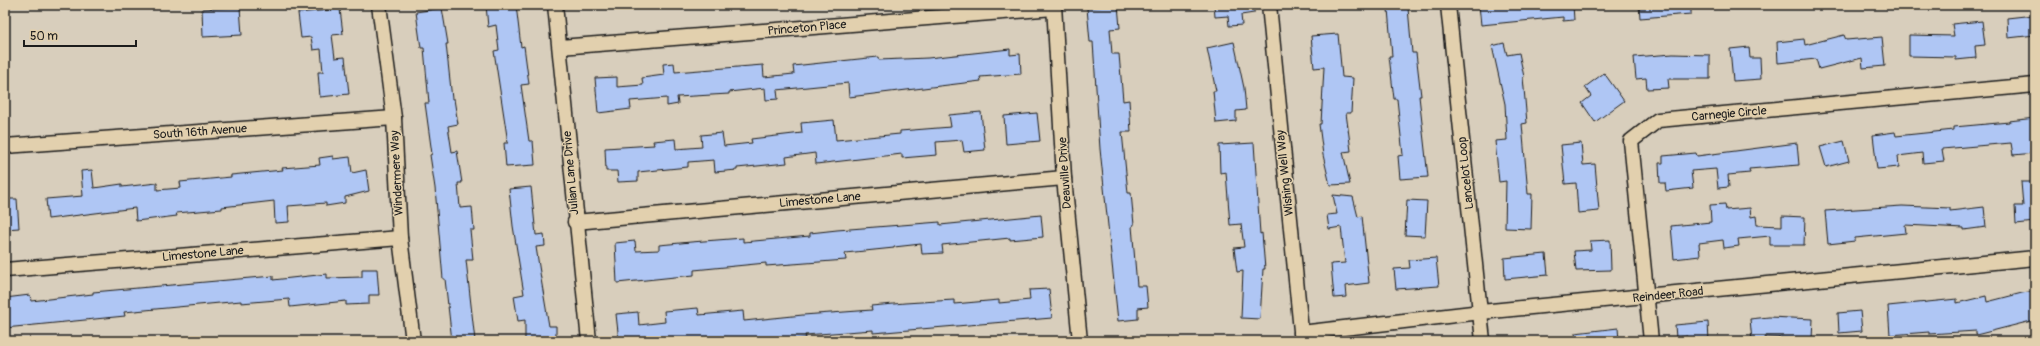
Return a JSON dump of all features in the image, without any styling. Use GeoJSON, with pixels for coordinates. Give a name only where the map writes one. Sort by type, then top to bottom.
{"type":"FeatureCollection","features":[{"type":"Feature","properties":{"kind":"street","name":"Windermere Way"},"geometry":{"type":"LineString","coordinates":[[379,5],[394,118],[400,238],[413,341]]}},
{"type":"Feature","properties":{"kind":"street","name":"Julian Lane Drive"},"geometry":{"type":"LineString","coordinates":[[555,5],[589,341]]}},
{"type":"Feature","properties":{"kind":"street","name":"Wishing Well Way"},"geometry":{"type":"LineString","coordinates":[[1269,5],[1302,337]]}},
{"type":"Feature","properties":{"kind":"street","name":"Lancelot Loop"},"geometry":{"type":"LineString","coordinates":[[1448,5],[1483,341]]}},
{"type":"Feature","properties":{"kind":"street","name":"Princeton Place"},"geometry":{"type":"LineString","coordinates":[[560,47],[1054,6]]}},
{"type":"Feature","properties":{"kind":"street","name":"Deauville Drive"},"geometry":{"type":"LineString","coordinates":[[1054,6],[1064,178],[1080,341]]}},
{"type":"Feature","properties":{"kind":"street","name":"Carnegie Circle"},"geometry":{"type":"LineString","coordinates":[[1651,341],[1631,141],[1658,120],[2035,85]]}},
{"type":"Feature","properties":{"kind":"street","name":"South 16th Avenue"},"geometry":{"type":"LineString","coordinates":[[5,146],[394,118]]}},
{"type":"Feature","properties":{"kind":"street","name":"Limestone Lane"},"geometry":{"type":"LineString","coordinates":[[576,222],[1064,178]]}},
{"type":"Feature","properties":{"kind":"street","name":"Limestone Lane"},"geometry":{"type":"LineString","coordinates":[[5,270],[400,238]]}},
{"type":"Feature","properties":{"kind":"street","name":"Reindeer Road"},"geometry":{"type":"LineString","coordinates":[[1302,337],[1481,312],[2035,258]]}},
{"type":"Feature","properties":{"kind":"building"},"geometry":{"type":"Polygon","coordinates":[[[486,5],[516,5],[521,47],[524,46],[529,84],[521,85],[529,141],[533,141],[535,165],[506,167],[504,143],[508,143],[494,51],[499,50],[496,25],[488,27],[486,5]]]}},
{"type":"Feature","properties":{"kind":"building"},"geometry":{"type":"Polygon","coordinates":[[[1118,5],[1120,28],[1110,29],[1112,54],[1119,54],[1123,101],[1129,100],[1131,132],[1122,132],[1128,193],[1131,193],[1137,286],[1146,286],[1148,307],[1138,308],[1138,319],[1118,321],[1100,149],[1093,42],[1090,42],[1087,8],[1118,5]]]}},
{"type":"Feature","properties":{"kind":"building"},"geometry":{"type":"Polygon","coordinates":[[[1214,5],[1254,5],[1254,13],[1241,15],[1242,25],[1229,26],[1228,16],[1215,17],[1214,5]]]}},
{"type":"Feature","properties":{"kind":"building"},"geometry":{"type":"Polygon","coordinates":[[[1479,5],[1573,5],[1574,20],[1563,21],[1563,17],[1481,25],[1479,5]]]}},
{"type":"Feature","properties":{"kind":"building"},"geometry":{"type":"Polygon","coordinates":[[[1639,5],[1691,5],[1691,14],[1640,18],[1639,5]]]}},
{"type":"Feature","properties":{"kind":"building"},"geometry":{"type":"Polygon","coordinates":[[[240,7],[242,35],[203,37],[202,9],[240,7]]]}},
{"type":"Feature","properties":{"kind":"building"},"geometry":{"type":"Polygon","coordinates":[[[442,8],[448,44],[446,44],[452,99],[454,99],[458,124],[448,126],[452,152],[457,151],[462,183],[458,183],[460,208],[472,207],[474,230],[470,230],[473,260],[466,260],[475,341],[452,341],[445,279],[443,279],[435,188],[430,155],[432,154],[425,103],[429,103],[424,48],[421,48],[416,12],[442,8]]]}},
{"type":"Feature","properties":{"kind":"building"},"geometry":{"type":"Polygon","coordinates":[[[1408,8],[1412,53],[1416,53],[1428,177],[1400,179],[1398,156],[1403,155],[1397,99],[1394,99],[1389,56],[1392,56],[1388,9],[1408,8]]]}},
{"type":"Feature","properties":{"kind":"building"},"geometry":{"type":"Polygon","coordinates":[[[340,9],[343,34],[332,35],[335,58],[345,57],[349,94],[320,97],[318,72],[323,72],[321,49],[313,50],[311,37],[301,38],[298,13],[340,9]]]}},
{"type":"Feature","properties":{"kind":"building"},"geometry":{"type":"Polygon","coordinates":[[[2034,15],[2035,35],[2008,38],[2007,18],[2034,15]]]}},
{"type":"Feature","properties":{"kind":"building"},"geometry":{"type":"Polygon","coordinates":[[[1982,21],[1985,45],[1975,46],[1976,58],[1956,60],[1956,57],[1909,56],[1909,35],[1954,36],[1952,24],[1982,21]]]}},
{"type":"Feature","properties":{"kind":"building"},"geometry":{"type":"Polygon","coordinates":[[[1338,34],[1342,77],[1353,78],[1351,113],[1346,113],[1351,151],[1343,152],[1350,184],[1330,185],[1323,155],[1319,124],[1321,124],[1324,67],[1314,68],[1311,36],[1338,34]]]}},
{"type":"Feature","properties":{"kind":"building"},"geometry":{"type":"Polygon","coordinates":[[[1844,35],[1846,40],[1882,37],[1885,66],[1863,68],[1862,58],[1819,69],[1816,59],[1778,63],[1777,42],[1804,39],[1805,45],[1844,35]]]}},
{"type":"Feature","properties":{"kind":"building"},"geometry":{"type":"Polygon","coordinates":[[[1234,42],[1244,88],[1246,110],[1236,111],[1236,121],[1216,123],[1213,91],[1216,91],[1207,48],[1234,42]]]}},
{"type":"Feature","properties":{"kind":"building"},"geometry":{"type":"Polygon","coordinates":[[[1504,43],[1507,55],[1519,53],[1524,77],[1527,123],[1522,124],[1528,194],[1532,194],[1531,229],[1505,228],[1506,181],[1499,182],[1495,141],[1507,140],[1505,104],[1492,46],[1504,43]]]}},
{"type":"Feature","properties":{"kind":"building"},"geometry":{"type":"Polygon","coordinates":[[[1749,47],[1750,58],[1760,58],[1761,79],[1733,81],[1730,49],[1749,47]]]}},
{"type":"Feature","properties":{"kind":"building"},"geometry":{"type":"Polygon","coordinates":[[[1010,49],[1010,55],[1020,54],[1021,74],[980,77],[981,81],[849,97],[848,83],[777,90],[778,99],[766,100],[765,88],[729,92],[729,94],[677,97],[678,104],[667,106],[667,98],[630,101],[631,109],[598,113],[595,78],[617,77],[617,87],[643,85],[642,78],[664,75],[663,64],[674,63],[675,72],[763,65],[764,77],[794,74],[793,66],[878,57],[879,60],[928,58],[1010,49]]]}},
{"type":"Feature","properties":{"kind":"building"},"geometry":{"type":"Polygon","coordinates":[[[1673,54],[1710,55],[1710,79],[1668,79],[1669,88],[1647,89],[1646,78],[1636,79],[1634,57],[1673,54]]]}},
{"type":"Feature","properties":{"kind":"building"},"geometry":{"type":"Polygon","coordinates":[[[1604,73],[1624,101],[1595,122],[1582,103],[1591,96],[1585,87],[1604,73]]]}},
{"type":"Feature","properties":{"kind":"building"},"geometry":{"type":"Polygon","coordinates":[[[981,112],[985,150],[964,152],[962,140],[936,142],[937,155],[902,158],[902,154],[816,164],[815,153],[786,157],[787,163],[737,168],[737,170],[715,172],[714,160],[688,162],[688,167],[638,172],[638,181],[618,182],[617,171],[606,171],[605,148],[654,145],[653,141],[675,139],[676,149],[702,147],[701,135],[722,133],[724,146],[752,143],[751,139],[802,133],[801,123],[834,120],[836,140],[900,134],[900,131],[951,127],[949,115],[981,112]]]}},
{"type":"Feature","properties":{"kind":"building"},"geometry":{"type":"Polygon","coordinates":[[[1037,113],[1040,141],[1006,144],[1004,116],[1037,113]]]}},
{"type":"Feature","properties":{"kind":"building"},"geometry":{"type":"Polygon","coordinates":[[[2035,118],[2035,153],[2013,155],[2011,143],[1942,149],[1944,161],[1923,163],[1922,153],[1898,156],[1899,167],[1877,169],[1873,135],[1895,132],[1896,136],[1954,130],[1954,127],[2035,118]]]}},
{"type":"Feature","properties":{"kind":"building"},"geometry":{"type":"Polygon","coordinates":[[[1844,141],[1849,161],[1826,167],[1820,147],[1844,141]]]}},
{"type":"Feature","properties":{"kind":"building"},"geometry":{"type":"Polygon","coordinates":[[[1254,143],[1260,234],[1262,233],[1265,269],[1263,269],[1260,319],[1241,318],[1243,271],[1237,272],[1234,248],[1244,247],[1241,224],[1230,225],[1226,172],[1220,173],[1219,145],[1254,143]]]}},
{"type":"Feature","properties":{"kind":"building"},"geometry":{"type":"Polygon","coordinates":[[[1581,143],[1583,165],[1595,164],[1599,211],[1578,213],[1576,183],[1565,184],[1561,145],[1581,143]]]}},
{"type":"Feature","properties":{"kind":"building"},"geometry":{"type":"Polygon","coordinates":[[[1797,143],[1799,165],[1749,169],[1750,173],[1728,175],[1729,187],[1718,188],[1716,169],[1691,171],[1693,188],[1666,191],[1665,183],[1660,183],[1659,163],[1663,163],[1663,156],[1696,153],[1697,156],[1797,143]]]}},
{"type":"Feature","properties":{"kind":"building"},"geometry":{"type":"Polygon","coordinates":[[[333,156],[333,159],[350,157],[352,173],[366,170],[369,191],[345,197],[345,203],[326,206],[326,203],[288,206],[289,222],[275,223],[274,201],[222,207],[222,209],[176,213],[177,216],[136,221],[135,208],[48,219],[46,199],[83,196],[81,171],[92,170],[94,188],[122,184],[122,187],[157,183],[157,190],[181,188],[180,182],[283,170],[282,168],[320,165],[319,158],[333,156]]]}},
{"type":"Feature","properties":{"kind":"building"},"geometry":{"type":"Polygon","coordinates":[[[2021,182],[2035,182],[2035,222],[2016,224],[2015,206],[2023,206],[2021,182]]]}},
{"type":"Feature","properties":{"kind":"building"},"geometry":{"type":"Polygon","coordinates":[[[531,187],[536,235],[544,234],[545,246],[536,247],[549,326],[556,326],[556,341],[525,341],[525,320],[518,321],[514,296],[524,294],[513,226],[509,189],[531,187]]]}},
{"type":"Feature","properties":{"kind":"building"},"geometry":{"type":"Polygon","coordinates":[[[1333,195],[1353,197],[1358,217],[1362,216],[1369,283],[1345,286],[1346,297],[1334,298],[1331,264],[1345,263],[1341,227],[1329,229],[1327,215],[1337,214],[1333,195]]]}},
{"type":"Feature","properties":{"kind":"building"},"geometry":{"type":"Polygon","coordinates":[[[5,199],[17,199],[19,228],[5,229],[5,199]]]}},
{"type":"Feature","properties":{"kind":"building"},"geometry":{"type":"Polygon","coordinates":[[[1407,200],[1427,201],[1425,236],[1405,235],[1407,200]]]}},
{"type":"Feature","properties":{"kind":"building"},"geometry":{"type":"Polygon","coordinates":[[[1725,204],[1726,210],[1750,208],[1751,217],[1756,216],[1757,225],[1782,226],[1782,216],[1805,217],[1804,245],[1770,245],[1770,236],[1738,239],[1739,246],[1724,248],[1723,240],[1699,243],[1700,256],[1674,259],[1671,226],[1711,222],[1710,205],[1725,204]]]}},
{"type":"Feature","properties":{"kind":"building"},"geometry":{"type":"Polygon","coordinates":[[[1902,206],[1950,208],[1950,211],[1984,207],[1986,227],[1964,230],[1964,228],[1905,225],[1906,233],[1855,238],[1855,241],[1828,244],[1825,211],[1902,206]]]}},
{"type":"Feature","properties":{"kind":"building"},"geometry":{"type":"Polygon","coordinates":[[[1041,215],[1043,237],[1010,240],[1010,238],[942,245],[943,253],[922,254],[921,244],[845,253],[846,260],[766,266],[766,263],[694,270],[694,275],[617,283],[615,243],[635,241],[636,251],[659,250],[659,245],[691,242],[743,238],[743,242],[810,236],[810,233],[837,230],[940,222],[940,225],[1041,215]]]}},
{"type":"Feature","properties":{"kind":"building"},"geometry":{"type":"Polygon","coordinates":[[[1610,240],[1611,270],[1576,271],[1574,251],[1591,250],[1590,241],[1610,240]]]}},
{"type":"Feature","properties":{"kind":"building"},"geometry":{"type":"Polygon","coordinates":[[[1546,254],[1548,275],[1505,279],[1504,258],[1546,254]]]}},
{"type":"Feature","properties":{"kind":"building"},"geometry":{"type":"Polygon","coordinates":[[[1436,258],[1439,286],[1396,289],[1394,269],[1410,268],[1409,260],[1436,258]]]}},
{"type":"Feature","properties":{"kind":"building"},"geometry":{"type":"Polygon","coordinates":[[[362,269],[377,269],[379,295],[369,295],[369,304],[346,305],[346,301],[290,307],[289,299],[241,303],[241,301],[124,312],[125,316],[5,328],[5,298],[30,295],[31,301],[93,294],[93,292],[273,276],[273,280],[327,274],[327,278],[362,277],[362,269]]]}},
{"type":"Feature","properties":{"kind":"building"},"geometry":{"type":"Polygon","coordinates":[[[1049,289],[1052,318],[873,333],[873,330],[805,335],[806,338],[777,341],[619,341],[616,314],[638,312],[639,325],[665,322],[664,311],[698,308],[699,315],[743,311],[744,321],[872,310],[871,306],[905,303],[954,300],[954,304],[999,300],[999,303],[1030,300],[1029,290],[1049,289]]]}},
{"type":"Feature","properties":{"kind":"building"},"geometry":{"type":"Polygon","coordinates":[[[2035,291],[2035,320],[1976,335],[1976,331],[1890,335],[1888,306],[1957,299],[1957,303],[1986,296],[1987,302],[2035,291]]]}},
{"type":"Feature","properties":{"kind":"building"},"geometry":{"type":"Polygon","coordinates":[[[1860,311],[1862,331],[1839,333],[1838,313],[1860,311]]]}},
{"type":"Feature","properties":{"kind":"building"},"geometry":{"type":"Polygon","coordinates":[[[1769,317],[1813,319],[1812,339],[1765,337],[1766,341],[1752,341],[1750,319],[1769,317]]]}},
{"type":"Feature","properties":{"kind":"building"},"geometry":{"type":"Polygon","coordinates":[[[1708,322],[1709,341],[1687,341],[1687,336],[1676,338],[1675,325],[1708,322]]]}},
{"type":"Feature","properties":{"kind":"building"},"geometry":{"type":"Polygon","coordinates":[[[1618,328],[1619,341],[1576,341],[1575,333],[1618,328]]]}}]}
